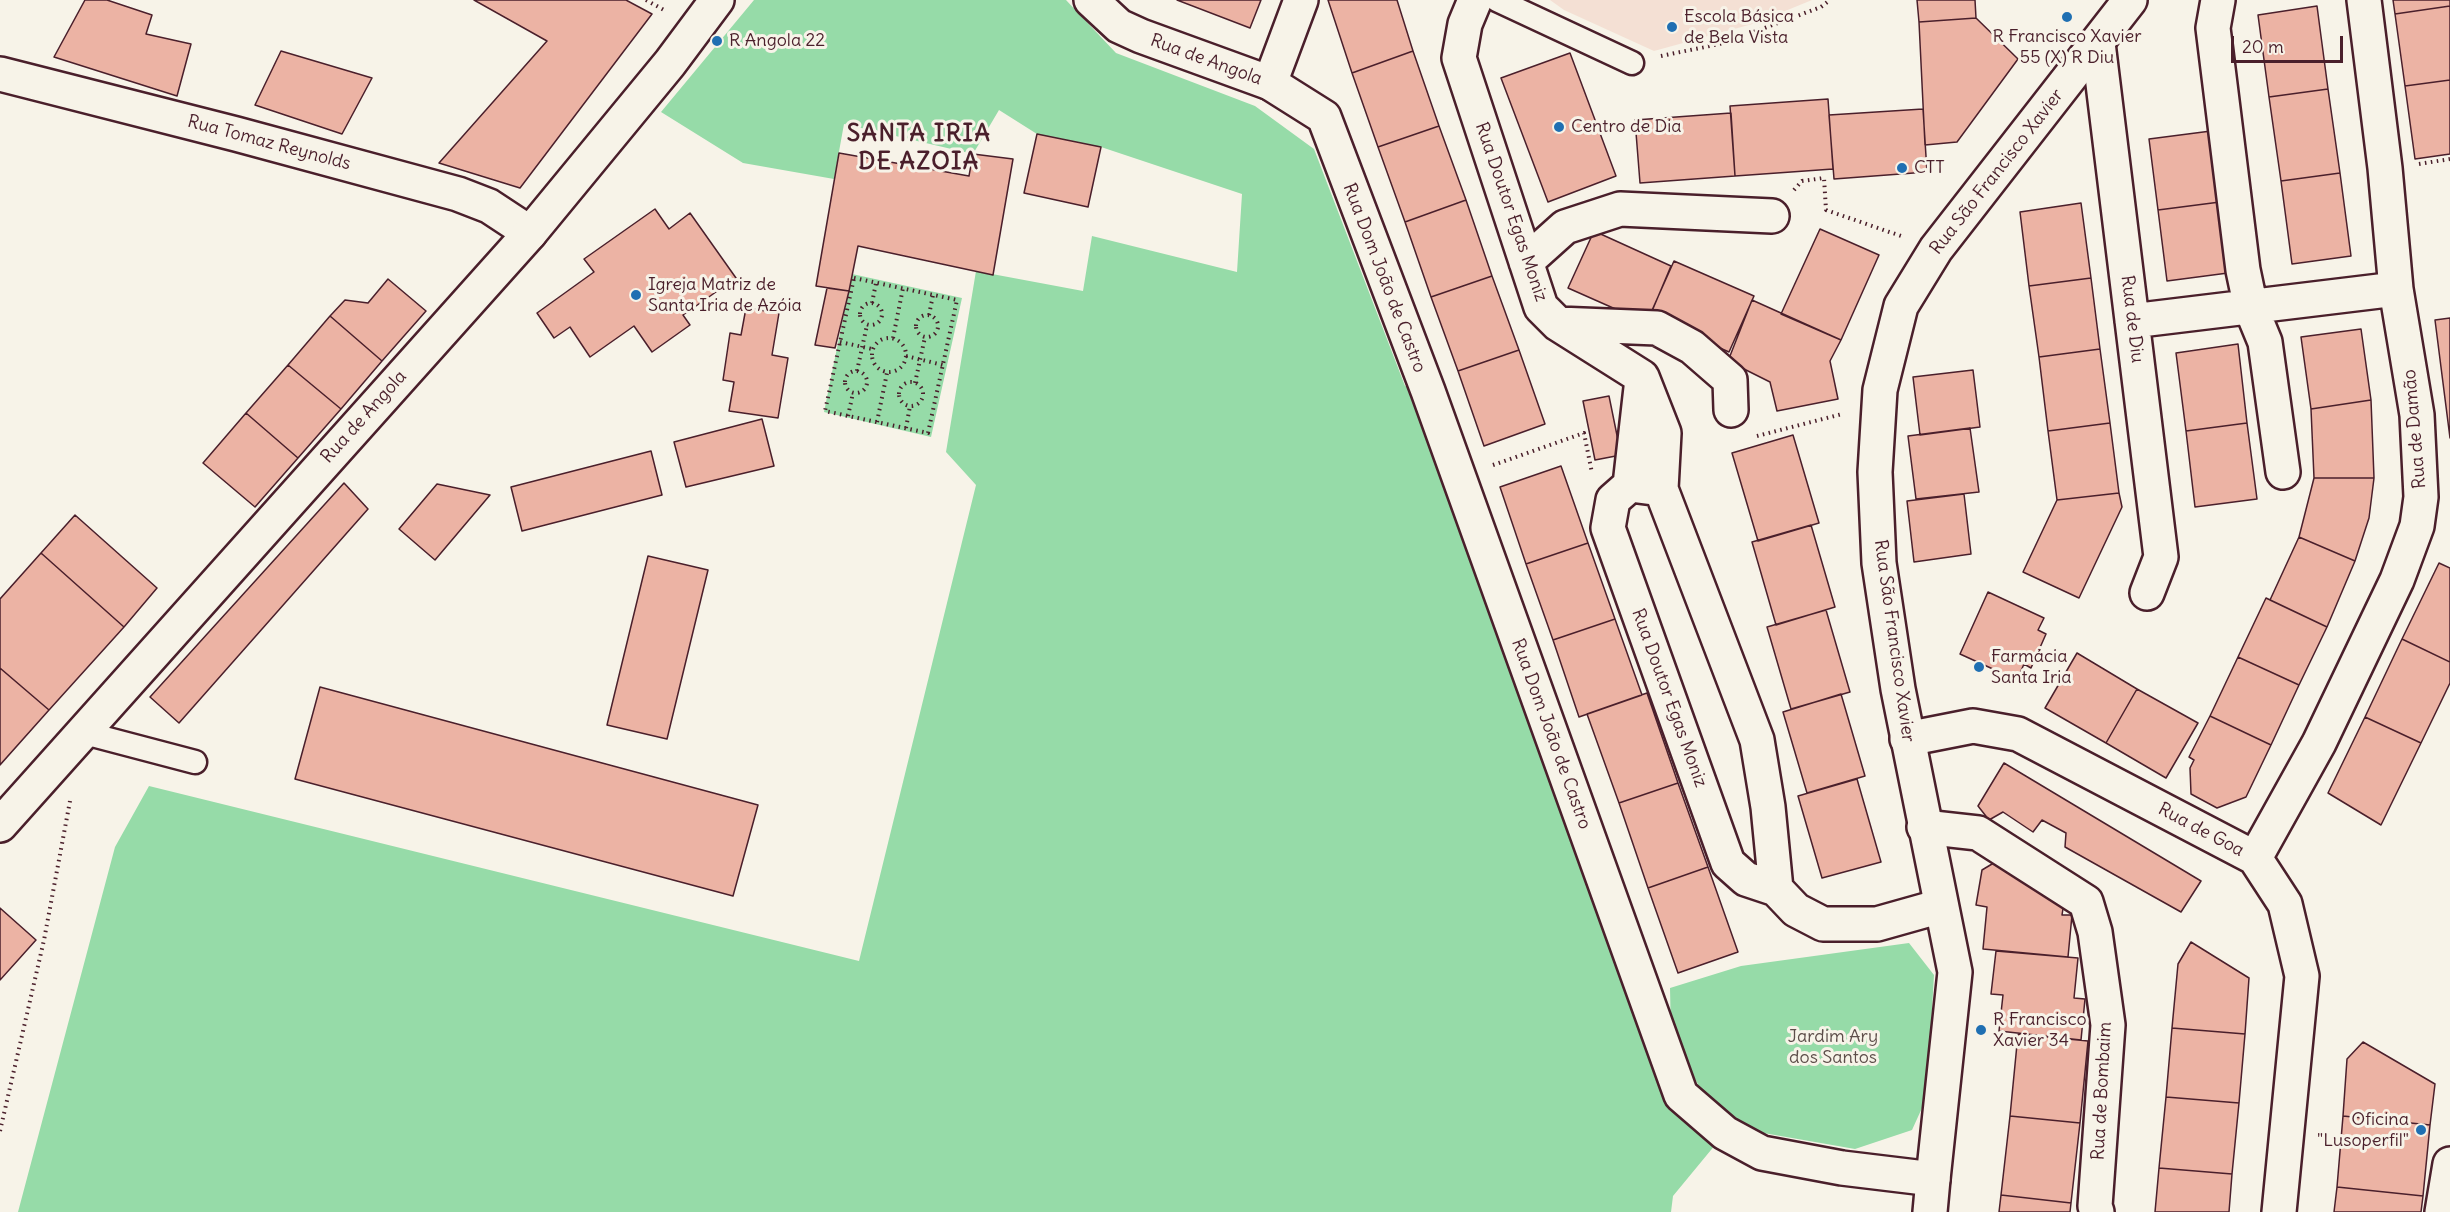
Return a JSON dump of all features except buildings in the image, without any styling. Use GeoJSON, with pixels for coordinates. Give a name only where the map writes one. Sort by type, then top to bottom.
{"type":"FeatureCollection","features":[{"type":"Feature","properties":{"kind":"street","name":"Rua de Angola"},"geometry":{"type":"LineString","coordinates":[[0,825],[530,233],[670,63],[717,0]]}},
{"type":"Feature","properties":{"kind":"street","name":"Rua de Angola"},"geometry":{"type":"LineString","coordinates":[[1091,0],[1117,13],[1141,36],[1270,83],[1324,117]]}},
{"type":"Feature","properties":{"kind":"street"},"geometry":{"type":"LineString","coordinates":[[1270,83],[1300,0]]}},
{"type":"Feature","properties":{"kind":"street","name":"Rua Doutor Egas Moniz"},"geometry":{"type":"LineString","coordinates":[[1475,0],[1465,24],[1459,58],[1541,307],[1558,324],[1642,377]]}},
{"type":"Feature","properties":{"kind":"street","name":"Rua São Francisco Xavier"},"geometry":{"type":"LineString","coordinates":[[1930,1212],[1955,972],[1907,739],[1879,563],[1875,472],[1880,390],[1901,306],[1936,249],[2130,0]]}},
{"type":"Feature","properties":{"kind":"street"},"geometry":{"type":"LineString","coordinates":[[2218,0],[2213,28],[2243,270],[2251,308],[2265,342],[2283,472]]}},
{"type":"Feature","properties":{"kind":"street","name":"Rua de Damão"},"geometry":{"type":"LineString","coordinates":[[2255,858],[2319,743],[2397,580],[2417,526],[2421,497],[2416,415],[2396,289],[2385,168],[2364,0]]}},
{"type":"Feature","properties":{"kind":"street","name":"Rua de Diu"},"geometry":{"type":"LineString","coordinates":[[2098,42],[2161,557],[2147,593]]}},
{"type":"Feature","properties":{"kind":"street","name":"Rua Tomaz Reynolds"},"geometry":{"type":"LineString","coordinates":[[0,74],[458,194],[489,206],[530,233]]}},
{"type":"Feature","properties":{"kind":"street","name":"Rua Dom João de Castro"},"geometry":{"type":"LineString","coordinates":[[1324,117],[1428,391],[1681,1095],[1725,1133],[1762,1153],[1842,1168],[1933,1179]]}},
{"type":"Feature","properties":{"kind":"street"},"geometry":{"type":"LineString","coordinates":[[1526,262],[1565,226],[1620,208],[1772,216]]}},
{"type":"Feature","properties":{"kind":"street"},"geometry":{"type":"LineString","coordinates":[[2132,321],[2396,289]]}},
{"type":"Feature","properties":{"kind":"street"},"geometry":{"type":"LineString","coordinates":[[1558,324],[1657,328],[1692,347],[1730,380],[1731,410]]}},
{"type":"Feature","properties":{"kind":"street"},"geometry":{"type":"LineString","coordinates":[[1642,377],[1630,485],[1662,489]]}},
{"type":"Feature","properties":{"kind":"street"},"geometry":{"type":"LineString","coordinates":[[1642,377],[1664,433],[1662,489],[1757,740],[1768,807],[1776,889]]}},
{"type":"Feature","properties":{"kind":"street","name":"Rua Doutor Egas Moniz"},"geometry":{"type":"LineString","coordinates":[[1630,485],[1613,500],[1608,528],[1728,863],[1746,879],[1776,889],[1796,910],[1823,924],[1877,924],[1941,906]]}},
{"type":"Feature","properties":{"kind":"street","name":"Rua de Goa"},"geometry":{"type":"LineString","coordinates":[[1907,739],[1974,726],[2018,734],[2255,858],[2285,904],[2302,976],[2279,1212]]}},
{"type":"Feature","properties":{"kind":"street","name":"Rua de Bombaim"},"geometry":{"type":"LineString","coordinates":[[1924,827],[1978,833],[2086,902],[2095,932],[2108,1025],[2095,1206],[2097,1212]]}},
{"type":"Feature","properties":{"kind":"street"},"geometry":{"type":"LineString","coordinates":[[2442,1212],[2450,1164]]}},
{"type":"Feature","properties":{"kind":"lane"},"geometry":{"type":"LineString","coordinates":[[1497,0],[1632,63]]}},
{"type":"Feature","properties":{"kind":"lane"},"geometry":{"type":"LineString","coordinates":[[81,732],[195,762]]}},
{"type":"Feature","properties":{"kind":"path"},"geometry":{"type":"LineString","coordinates":[[1632,63],[1724,43],[1821,7],[1830,0]]}},
{"type":"Feature","properties":{"kind":"path"},"geometry":{"type":"LineString","coordinates":[[2438,161],[2450,159]]}},
{"type":"Feature","properties":{"kind":"path"},"geometry":{"type":"LineString","coordinates":[[1772,216],[1802,181],[1824,178],[1826,210],[1936,249]]}},
{"type":"Feature","properties":{"kind":"path"},"geometry":{"type":"LineString","coordinates":[[854,278],[903,288],[957,300],[928,433],[825,411],[854,278]]}},
{"type":"Feature","properties":{"kind":"path"},"geometry":{"type":"LineString","coordinates":[[872,303],[877,283]]}},
{"type":"Feature","properties":{"kind":"path"},"geometry":{"type":"LineString","coordinates":[[893,338],[903,288]]}},
{"type":"Feature","properties":{"kind":"path"},"geometry":{"type":"LineString","coordinates":[[929,315],[933,295]]}},
{"type":"Feature","properties":{"kind":"path"},"geometry":{"type":"LineString","coordinates":[[872,303],[879,306],[882,317],[875,325],[867,325],[861,321],[860,310],[864,304],[872,303]]}},
{"type":"Feature","properties":{"kind":"path"},"geometry":{"type":"LineString","coordinates":[[929,315],[935,318],[938,329],[931,337],[925,337],[918,333],[915,326],[918,319],[929,315]]}},
{"type":"Feature","properties":{"kind":"path"},"geometry":{"type":"LineString","coordinates":[[857,371],[867,325]]}},
{"type":"Feature","properties":{"kind":"path"},"geometry":{"type":"LineString","coordinates":[[915,384],[925,337]]}},
{"type":"Feature","properties":{"kind":"path"},"geometry":{"type":"LineString","coordinates":[[893,338],[903,346],[906,357],[898,370],[886,373],[880,371],[873,362],[872,349],[878,341],[893,338]]}},
{"type":"Feature","properties":{"kind":"path"},"geometry":{"type":"LineString","coordinates":[[840,342],[872,349]]}},
{"type":"Feature","properties":{"kind":"path"},"geometry":{"type":"LineString","coordinates":[[906,357],[943,364]]}},
{"type":"Feature","properties":{"kind":"path"},"geometry":{"type":"LineString","coordinates":[[857,371],[867,377],[867,384],[863,391],[853,393],[847,389],[845,378],[850,372],[857,371]]}},
{"type":"Feature","properties":{"kind":"path"},"geometry":{"type":"LineString","coordinates":[[877,422],[886,373]]}},
{"type":"Feature","properties":{"kind":"path"},"geometry":{"type":"LineString","coordinates":[[909,382],[921,389],[922,397],[918,403],[910,406],[902,401],[900,390],[909,382]]}},
{"type":"Feature","properties":{"kind":"path"},"geometry":{"type":"LineString","coordinates":[[848,416],[853,393]]}},
{"type":"Feature","properties":{"kind":"path"},"geometry":{"type":"LineString","coordinates":[[906,428],[910,406]]}},
{"type":"Feature","properties":{"kind":"path"},"geometry":{"type":"LineString","coordinates":[[1731,410],[1737,442],[1847,412],[1878,420]]}},
{"type":"Feature","properties":{"kind":"path"},"geometry":{"type":"LineString","coordinates":[[1491,466],[1555,441],[1584,434],[1589,469]]}},
{"type":"Feature","properties":{"kind":"path"},"geometry":{"type":"LineString","coordinates":[[0,1131],[44,940],[72,791]]}},
{"type":"Feature","properties":{"kind":"shaded area","name":"Escola Básica de Bela Vista"},"geometry":{"type":"Polygon","coordinates":[[[1550,0],[1812,0],[1756,23],[1654,51],[1564,10],[1550,0]]]}},
{"type":"Feature","properties":{"kind":"green space"},"geometry":{"type":"Polygon","coordinates":[[[754,0],[1066,0],[1116,53],[1255,106],[1314,149],[1405,386],[1428,391],[1681,1095],[1725,1133],[1673,1196],[1671,1212],[18,1212],[115,847],[149,786],[859,961],[976,485],[946,452],[976,271],[1083,291],[1092,236],[1237,272],[1242,194],[1101,147],[1037,134],[999,110],[973,154],[844,124],[834,179],[743,163],[661,112],[754,0]]]}},
{"type":"Feature","properties":{"kind":"green space"},"geometry":{"type":"Polygon","coordinates":[[[852,274],[962,298],[931,437],[824,412],[852,274]]]}},
{"type":"Feature","properties":{"kind":"green space","name":"Jardim Ary dos Santos"},"geometry":{"type":"Polygon","coordinates":[[[1909,943],[1934,975],[1927,1097],[1912,1130],[1855,1149],[1752,1131],[1701,1090],[1671,1035],[1670,988],[1741,966],[1909,943]]]}},
{"type":"Feature","properties":{"kind":"place","name":"R Francisco Xavier 55 (X) R Diu"},"geometry":{"type":"Point","coordinates":[2067,17]}},
{"type":"Feature","properties":{"kind":"place","name":"Escola Básica de Bela Vista"},"geometry":{"type":"Point","coordinates":[1672,27]}},
{"type":"Feature","properties":{"kind":"place","name":"R Angola 22"},"geometry":{"type":"Point","coordinates":[717,41]}},
{"type":"Feature","properties":{"kind":"place","name":"Centro de Dia"},"geometry":{"type":"Point","coordinates":[1559,127]}},
{"type":"Feature","properties":{"kind":"place","name":"CTT"},"geometry":{"type":"Point","coordinates":[1902,168]}},
{"type":"Feature","properties":{"kind":"place","name":"Igreja Matriz de Santa Iria de Azóia"},"geometry":{"type":"Point","coordinates":[636,295]}},
{"type":"Feature","properties":{"kind":"place","name":"Farmácia Santa Iria"},"geometry":{"type":"Point","coordinates":[1979,667]}},
{"type":"Feature","properties":{"kind":"place","name":"R Francisco Xavier 34"},"geometry":{"type":"Point","coordinates":[1981,1030]}},
{"type":"Feature","properties":{"kind":"place","name":"Oficina \"Lusoperfil\""},"geometry":{"type":"Point","coordinates":[2421,1130]}},
{"type":"Feature","properties":{"kind":"district","name":"SANTA IRIA DE AZOIA"},"geometry":{"type":"Point","coordinates":[919,148]}}]}
